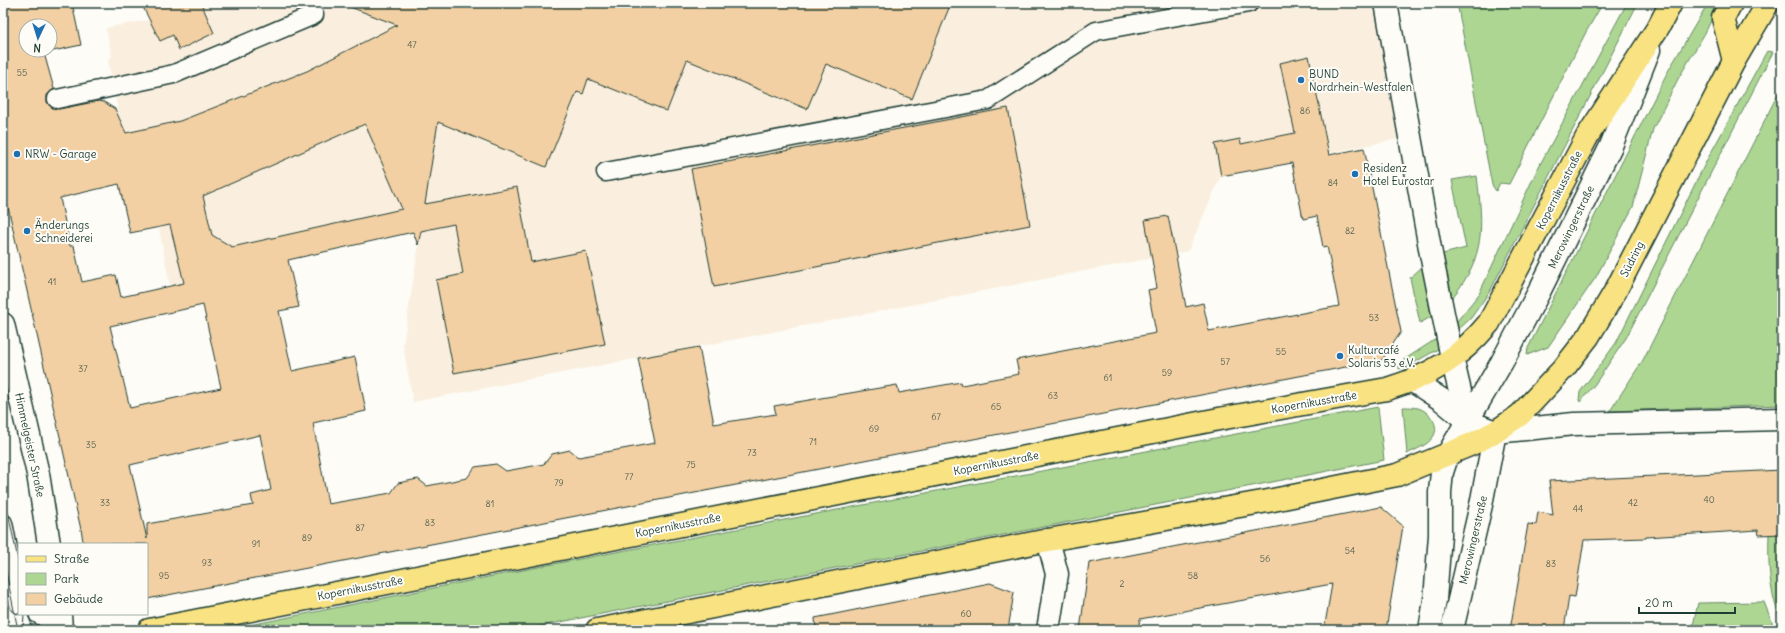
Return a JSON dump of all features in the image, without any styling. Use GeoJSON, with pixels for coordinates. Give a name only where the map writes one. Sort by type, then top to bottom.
{"type":"FeatureCollection","features":[{"type":"Feature","properties":{"kind":"main road"},"geometry":{"type":"LineString","coordinates":[[1386,3],[1431,254],[1466,421]]}},
{"type":"Feature","properties":{"kind":"main road"},"geometry":{"type":"LineString","coordinates":[[1659,26],[1671,3]]}},
{"type":"Feature","properties":{"kind":"main road"},"geometry":{"type":"LineString","coordinates":[[1731,3],[1723,18],[1734,61]]}},
{"type":"Feature","properties":{"kind":"main road","name":"Südring"},"geometry":{"type":"LineString","coordinates":[[1495,432],[1520,415],[1564,368],[1588,336],[1616,290],[1734,61],[1768,3]]}},
{"type":"Feature","properties":{"kind":"main road","name":"Kopernikusstraße"},"geometry":{"type":"LineString","coordinates":[[148,630],[1219,419],[1387,389],[1413,381],[1452,358],[1473,342],[1489,323],[1588,135],[1659,26]]}},
{"type":"Feature","properties":{"kind":"main road","name":"Merowingerstraße"},"geometry":{"type":"LineString","coordinates":[[1430,630],[1435,600],[1440,535],[1441,485],[1448,454],[1502,362],[1612,146],[1659,26]]}},
{"type":"Feature","properties":{"kind":"main road","name":"Himmelgeister Straße"},"geometry":{"type":"LineString","coordinates":[[3,324],[38,474],[49,543]]}},
{"type":"Feature","properties":{"kind":"main road"},"geometry":{"type":"LineString","coordinates":[[1413,381],[1442,400],[1466,421],[1495,432]]}},
{"type":"Feature","properties":{"kind":"main road"},"geometry":{"type":"LineString","coordinates":[[598,630],[1048,540],[1268,501],[1397,475],[1448,454],[1495,432],[1574,424],[1782,419]]}},
{"type":"Feature","properties":{"kind":"main road","name":"Merowingerstraße"},"geometry":{"type":"LineString","coordinates":[[1452,630],[1481,505],[1495,432]]}},
{"type":"Feature","properties":{"kind":"main road"},"geometry":{"type":"LineString","coordinates":[[1048,540],[1057,574],[1048,630]]}},
{"type":"Feature","properties":{"kind":"lane"},"geometry":{"type":"LineString","coordinates":[[606,172],[988,100],[1096,31],[1249,3]]}},
{"type":"Feature","properties":{"kind":"lane"},"geometry":{"type":"LineString","coordinates":[[56,99],[174,74],[314,15]]}},
{"type":"Feature","properties":{"kind":"lane"},"geometry":{"type":"LineString","coordinates":[[3,523],[18,599]]}},
{"type":"Feature","properties":{"kind":"lane"},"geometry":{"type":"LineString","coordinates":[[40,615],[60,623]]}},
{"type":"Feature","properties":{"kind":"shaded area"},"geometry":{"type":"Polygon","coordinates":[[[194,3],[1374,3],[1398,139],[1221,176],[1188,251],[413,402],[403,345],[421,230],[170,286],[149,176],[132,181],[108,61],[112,56],[106,28],[164,17],[194,3]]]}},
{"type":"Feature","properties":{"kind":"green space"},"geometry":{"type":"Polygon","coordinates":[[[1457,3],[1603,3],[1586,32],[1509,184],[1500,183],[1496,191],[1492,185],[1457,3]]]}},
{"type":"Feature","properties":{"kind":"green space"},"geometry":{"type":"Polygon","coordinates":[[[1627,3],[1638,3],[1490,291],[1471,318],[1458,330],[1457,321],[1479,294],[1537,170],[1627,3]]]}},
{"type":"Feature","properties":{"kind":"green space"},"geometry":{"type":"Polygon","coordinates":[[[1708,3],[1719,4],[1705,33],[1678,79],[1653,129],[1633,207],[1596,277],[1548,347],[1527,355],[1528,348],[1667,73],[1708,3]]]}},
{"type":"Feature","properties":{"kind":"green space"},"geometry":{"type":"Polygon","coordinates":[[[1767,51],[1773,52],[1626,338],[1595,384],[1580,402],[1580,392],[1616,343],[1707,160],[1767,51]]]}},
{"type":"Feature","properties":{"kind":"green space"},"geometry":{"type":"Polygon","coordinates":[[[1782,86],[1782,405],[1610,411],[1643,360],[1782,86]]]}},
{"type":"Feature","properties":{"kind":"green space"},"geometry":{"type":"Polygon","coordinates":[[[1477,176],[1481,226],[1480,240],[1471,268],[1463,283],[1452,298],[1443,254],[1466,248],[1452,180],[1477,176]]]}},
{"type":"Feature","properties":{"kind":"green space"},"geometry":{"type":"Polygon","coordinates":[[[1423,266],[1431,317],[1420,323],[1410,278],[1423,266]]]}},
{"type":"Feature","properties":{"kind":"green space"},"geometry":{"type":"Polygon","coordinates":[[[1436,339],[1438,349],[1410,365],[1399,369],[1399,363],[1436,339]]]}},
{"type":"Feature","properties":{"kind":"green space"},"geometry":{"type":"Polygon","coordinates":[[[1378,407],[1384,460],[520,630],[225,630],[548,565],[1378,407]]]}},
{"type":"Feature","properties":{"kind":"green space"},"geometry":{"type":"Polygon","coordinates":[[[1403,407],[1418,408],[1426,412],[1433,420],[1436,428],[1433,437],[1428,443],[1407,454],[1403,407]]]}},
{"type":"Feature","properties":{"kind":"green space"},"geometry":{"type":"Polygon","coordinates":[[[1769,534],[1782,534],[1782,622],[1774,601],[1770,579],[1769,534]]]}},
{"type":"Feature","properties":{"kind":"green space"},"geometry":{"type":"Polygon","coordinates":[[[1764,602],[1775,630],[1692,630],[1698,603],[1764,602]]]}},
{"type":"Feature","properties":{"kind":"building"},"geometry":{"type":"Polygon","coordinates":[[[3,3],[72,3],[81,45],[58,50],[58,18],[18,18],[18,58],[45,58],[54,89],[47,95],[47,102],[50,106],[59,109],[99,101],[104,102],[115,109],[126,133],[180,121],[307,71],[397,25],[345,5],[346,3],[951,3],[912,99],[826,64],[807,109],[687,60],[667,111],[588,79],[583,94],[577,92],[546,167],[438,122],[425,204],[517,187],[531,262],[586,251],[605,344],[454,373],[436,280],[463,274],[454,224],[421,231],[418,245],[413,232],[288,260],[299,307],[279,311],[292,371],[355,357],[366,411],[313,423],[328,504],[391,493],[398,483],[418,479],[427,486],[467,478],[475,467],[496,464],[506,471],[544,464],[552,454],[570,450],[579,457],[655,443],[638,358],[699,347],[714,424],[776,414],[774,406],[897,385],[899,393],[961,382],[962,385],[1019,374],[1016,360],[1156,333],[1148,290],[1157,288],[1145,220],[1168,216],[1186,307],[1203,303],[1209,331],[1339,306],[1327,246],[1323,247],[1317,216],[1303,219],[1292,163],[1221,176],[1215,144],[1240,139],[1241,144],[1295,133],[1280,63],[1309,56],[1329,155],[1364,148],[1401,332],[1382,360],[148,599],[148,543],[83,543],[3,185],[3,3]],[[365,124],[203,196],[212,235],[232,247],[402,209],[365,124]],[[119,184],[60,198],[70,246],[74,246],[82,282],[116,275],[121,297],[184,283],[170,225],[130,233],[119,184]],[[203,305],[110,326],[130,408],[221,388],[203,305]],[[260,435],[130,465],[147,539],[147,524],[253,505],[251,495],[271,490],[260,435]]]}},
{"type":"Feature","properties":{"kind":"building"},"geometry":{"type":"Polygon","coordinates":[[[141,3],[201,3],[214,33],[179,50],[173,35],[160,41],[141,3]]]}},
{"type":"Feature","properties":{"kind":"building"},"geometry":{"type":"Polygon","coordinates":[[[1008,108],[1030,225],[714,287],[691,169],[1008,108]]]}},
{"type":"Feature","properties":{"kind":"building"},"geometry":{"type":"Polygon","coordinates":[[[1782,470],[1782,534],[1759,535],[1758,530],[1646,538],[1584,540],[1575,597],[1569,596],[1564,630],[1510,630],[1528,524],[1536,525],[1538,512],[1553,515],[1549,481],[1782,470]]]}},
{"type":"Feature","properties":{"kind":"building"},"geometry":{"type":"Polygon","coordinates":[[[1381,507],[1403,526],[1386,630],[1324,630],[1332,584],[1140,619],[1138,630],[1080,630],[1089,563],[1381,507]]]}},
{"type":"Feature","properties":{"kind":"building"},"geometry":{"type":"Polygon","coordinates":[[[990,583],[1014,592],[1008,630],[816,630],[815,618],[990,583]]]}},
{"type":"Feature","properties":{"kind":"tram line"},"geometry":{"type":"LineString","coordinates":[[3,490],[18,559]]}},
{"type":"Feature","properties":{"kind":"tram line"},"geometry":{"type":"LineString","coordinates":[[3,557],[18,630]]}},
{"type":"Feature","properties":{"kind":"tram line"},"geometry":{"type":"LineString","coordinates":[[3,630],[7,595]]}},
{"type":"Feature","properties":{"kind":"tram line"},"geometry":{"type":"LineString","coordinates":[[23,630],[24,615]]}},
{"type":"Feature","properties":{"kind":"tram line"},"geometry":{"type":"LineString","coordinates":[[29,615],[32,630]]}},
{"type":"Feature","properties":{"kind":"place","name":"BUND Nordrhein-Westfalen"},"geometry":{"type":"Point","coordinates":[1301,80]}},
{"type":"Feature","properties":{"kind":"place","name":"NRW - Garage"},"geometry":{"type":"Point","coordinates":[17,154]}},
{"type":"Feature","properties":{"kind":"place","name":"Residenz Hotel Eurostar"},"geometry":{"type":"Point","coordinates":[1355,174]}},
{"type":"Feature","properties":{"kind":"place","name":"Änderungs Schneiderei"},"geometry":{"type":"Point","coordinates":[27,231]}},
{"type":"Feature","properties":{"kind":"place","name":"Kulturcafé Solaris 53 e.V."},"geometry":{"type":"Point","coordinates":[1340,356]}}]}
